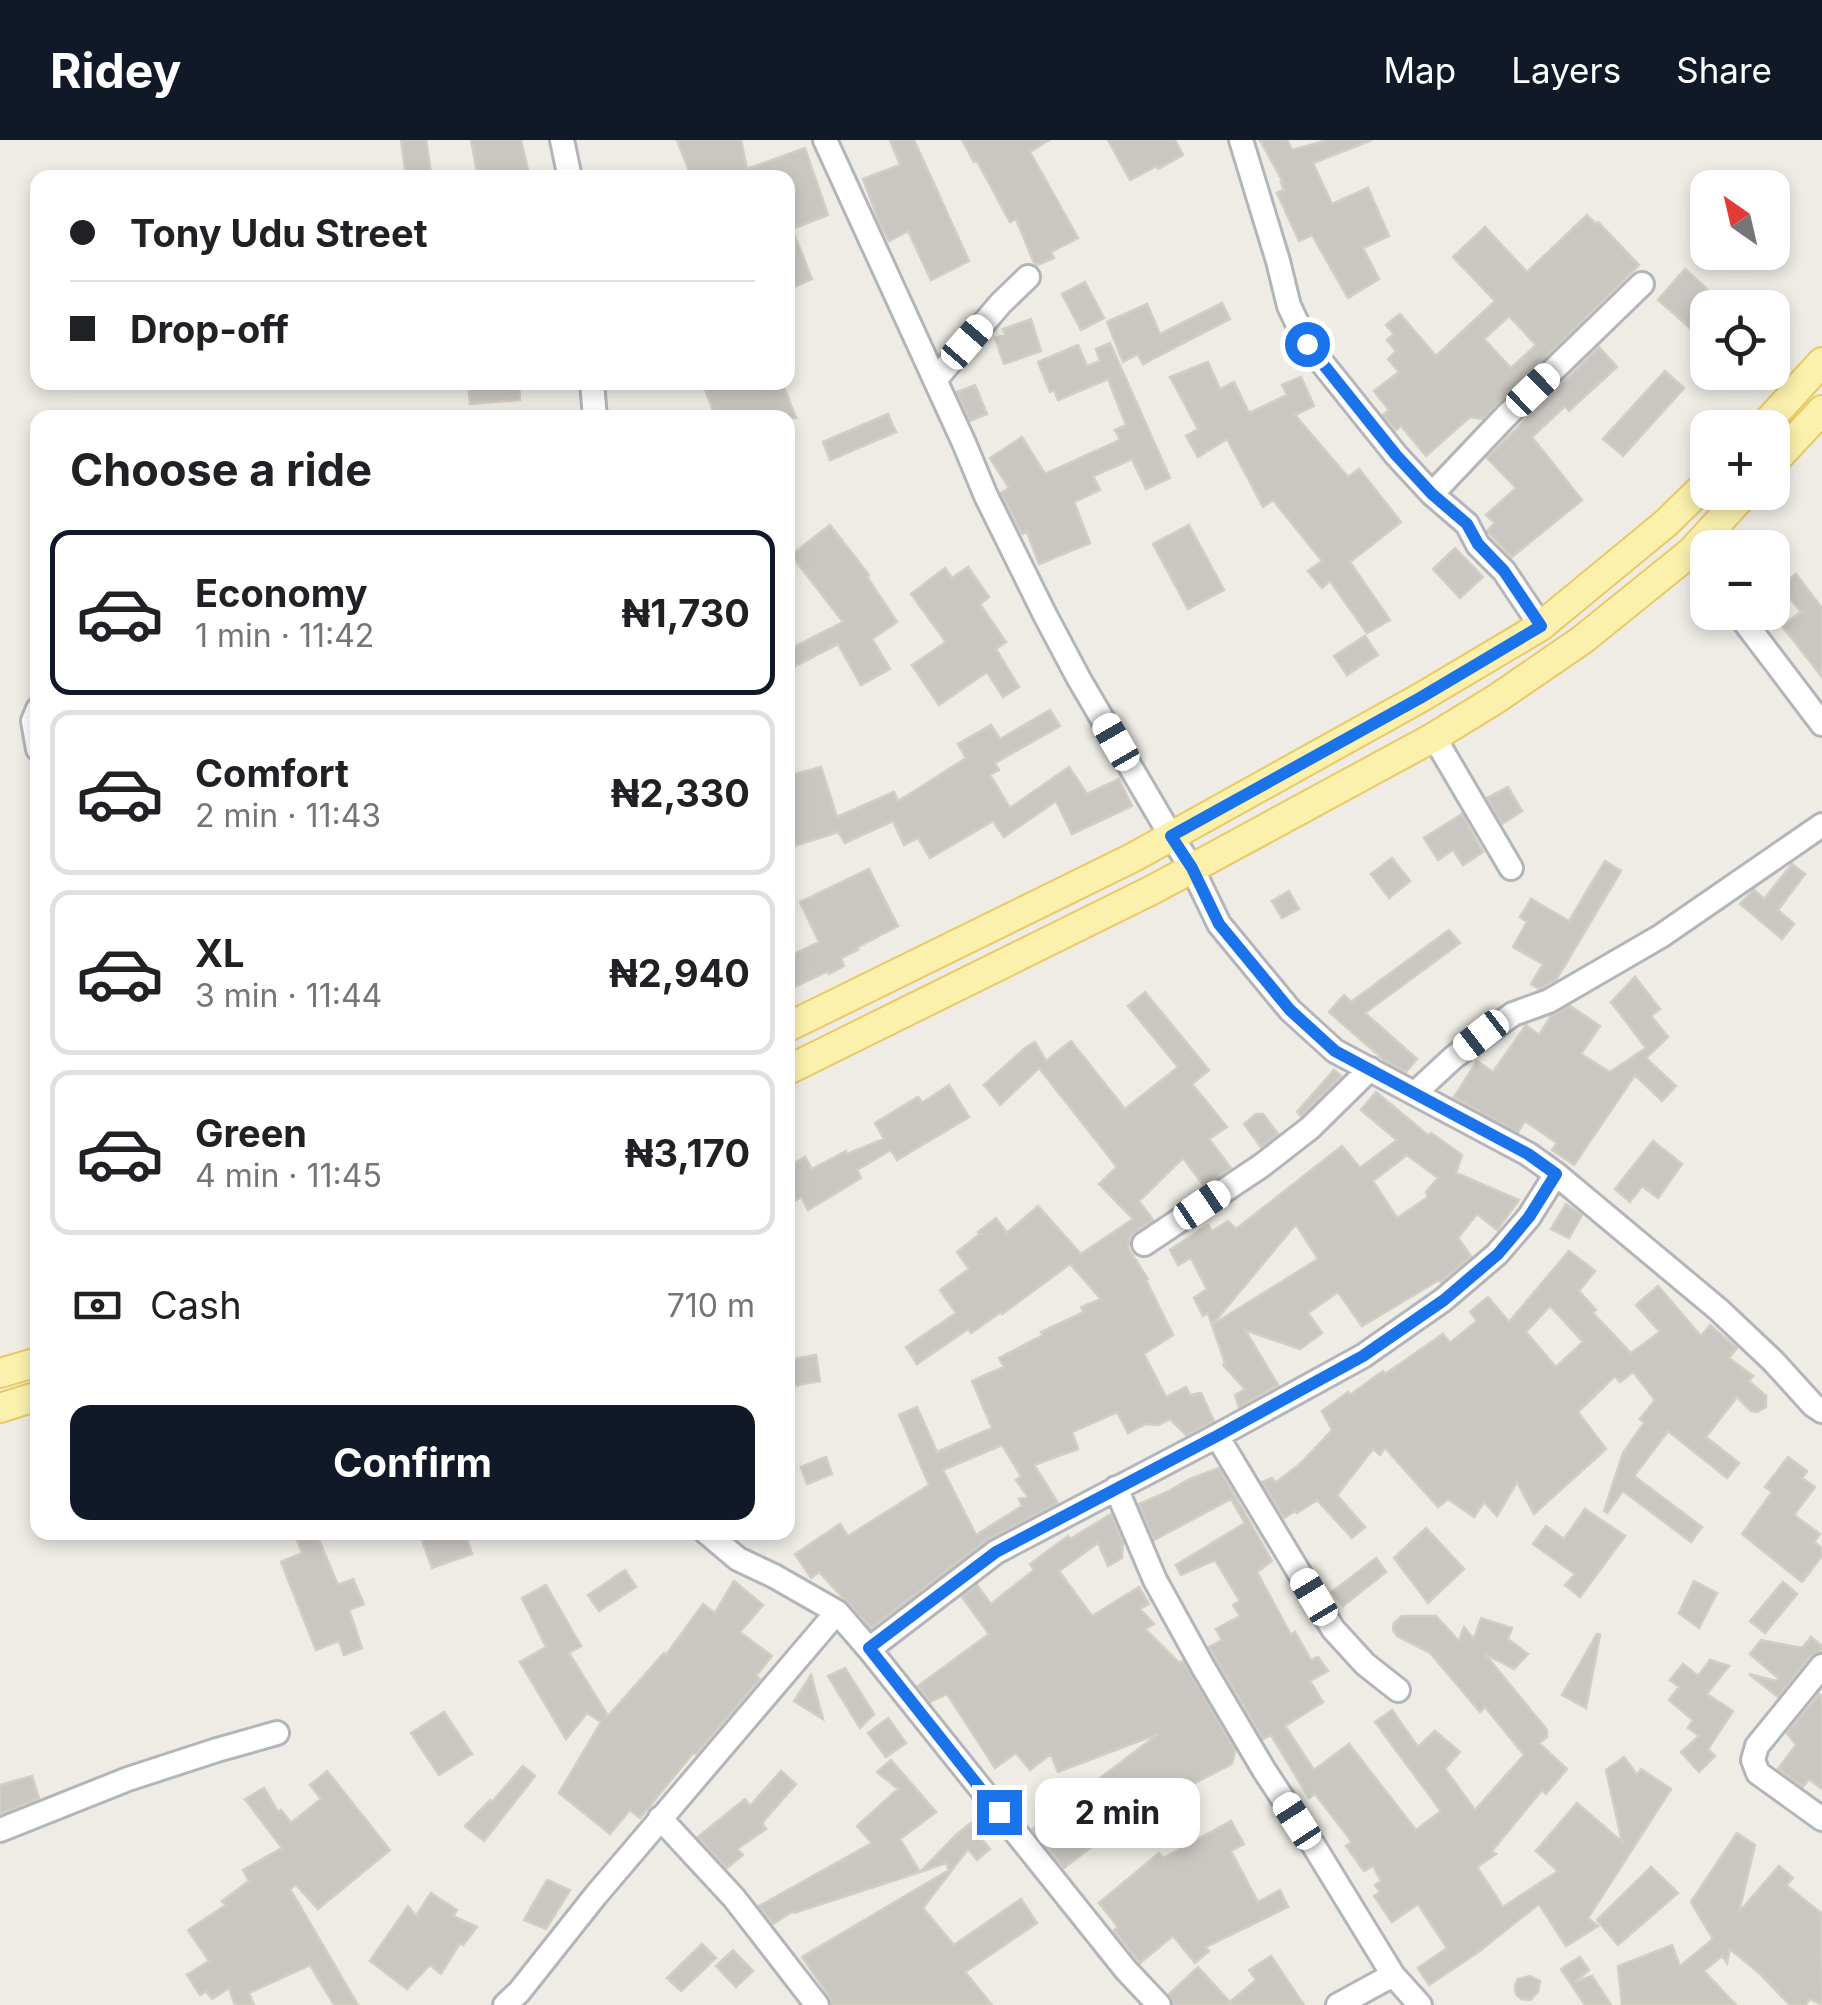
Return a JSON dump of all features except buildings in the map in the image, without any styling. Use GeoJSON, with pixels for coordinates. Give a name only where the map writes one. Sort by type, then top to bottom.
{"type":"FeatureCollection","features":[{"type":"Feature","properties":{"kind":"main road"},"geometry":{"type":"LineString","coordinates":[[1778,410],[1822,362]]}},
{"type":"Feature","properties":{"kind":"main road"},"geometry":{"type":"LineString","coordinates":[[1790,445],[1822,410]]}},
{"type":"Feature","properties":{"kind":"main road"},"geometry":{"type":"LineString","coordinates":[[795,1024],[1171,836],[1420,698],[1541,626],[1690,500]]}},
{"type":"Feature","properties":{"kind":"main road"},"geometry":{"type":"LineString","coordinates":[[795,1066],[1192,868],[1434,736],[1690,569]]}},
{"type":"Feature","properties":{"kind":"main road"},"geometry":{"type":"LineString","coordinates":[[0,1373],[30,1364]]}},
{"type":"Feature","properties":{"kind":"main road"},"geometry":{"type":"LineString","coordinates":[[0,1408],[30,1399]]}},
{"type":"Feature","properties":{"kind":"street"},"geometry":{"type":"LineString","coordinates":[[562,140],[568,170]]}},
{"type":"Feature","properties":{"kind":"street"},"geometry":{"type":"LineString","coordinates":[[825,140],[989,512],[1079,679],[1192,868],[1219,924],[1290,1010],[1335,1051],[1528,1154],[1556,1174],[1719,1310],[1822,1410]]}},
{"type":"Feature","properties":{"kind":"street"},"geometry":{"type":"LineString","coordinates":[[1240,140],[1289,306],[1307,344],[1432,494],[1467,524],[1541,626]]}},
{"type":"Feature","properties":{"kind":"street"},"geometry":{"type":"LineString","coordinates":[[934,380],[1028,276]]}},
{"type":"Feature","properties":{"kind":"street"},"geometry":{"type":"LineString","coordinates":[[1432,494],[1642,284]]}},
{"type":"Feature","properties":{"kind":"street"},"geometry":{"type":"LineString","coordinates":[[1751,630],[1822,724]]}},
{"type":"Feature","properties":{"kind":"street"},"geometry":{"type":"LineString","coordinates":[[1434,736],[1510,868]]}},
{"type":"Feature","properties":{"kind":"street"},"geometry":{"type":"LineString","coordinates":[[1415,1093],[1454,1057],[1513,1014],[1549,1001],[1661,936],[1822,824]]}},
{"type":"Feature","properties":{"kind":"street"},"geometry":{"type":"LineString","coordinates":[[1144,1244],[1310,1128],[1370,1069]]}},
{"type":"Feature","properties":{"kind":"street"},"geometry":{"type":"LineString","coordinates":[[869,1648],[996,1552],[1363,1356],[1444,1300],[1498,1254],[1529,1217],[1556,1174]]}},
{"type":"Feature","properties":{"kind":"street"},"geometry":{"type":"LineString","coordinates":[[1217,1436],[1333,1629],[1365,1664],[1398,1690]]}},
{"type":"Feature","properties":{"kind":"street"},"geometry":{"type":"LineString","coordinates":[[1116,1488],[1155,1580],[1203,1667],[1392,1975],[1420,2005]]}},
{"type":"Feature","properties":{"kind":"street"},"geometry":{"type":"LineString","coordinates":[[715,1540],[738,1559],[837,1612],[1126,1970],[1160,2005]]}},
{"type":"Feature","properties":{"kind":"street"},"geometry":{"type":"LineString","coordinates":[[505,2005],[837,1612]]}},
{"type":"Feature","properties":{"kind":"street"},"geometry":{"type":"LineString","coordinates":[[1822,1666],[1756,1746],[1753,1760],[1758,1773],[1822,1818]]}},
{"type":"Feature","properties":{"kind":"street"},"geometry":{"type":"LineString","coordinates":[[0,1830],[128,1780],[277,1732]]}},
{"type":"Feature","properties":{"kind":"street"},"geometry":{"type":"LineString","coordinates":[[660,1818],[734,1898],[817,2005]]}},
{"type":"Feature","properties":{"kind":"street"},"geometry":{"type":"LineString","coordinates":[[1338,2005],[1392,1975]]}},
{"type":"Feature","properties":{"kind":"route"},"geometry":{"type":"LineString","coordinates":[[999,1812],[869,1648],[996,1552],[1363,1356],[1444,1300],[1498,1254],[1529,1217],[1556,1174],[1528,1154],[1335,1051],[1290,1010],[1219,924],[1192,868],[1171,836],[1541,626],[1467,524],[1396,455],[1307,344]]}}]}
